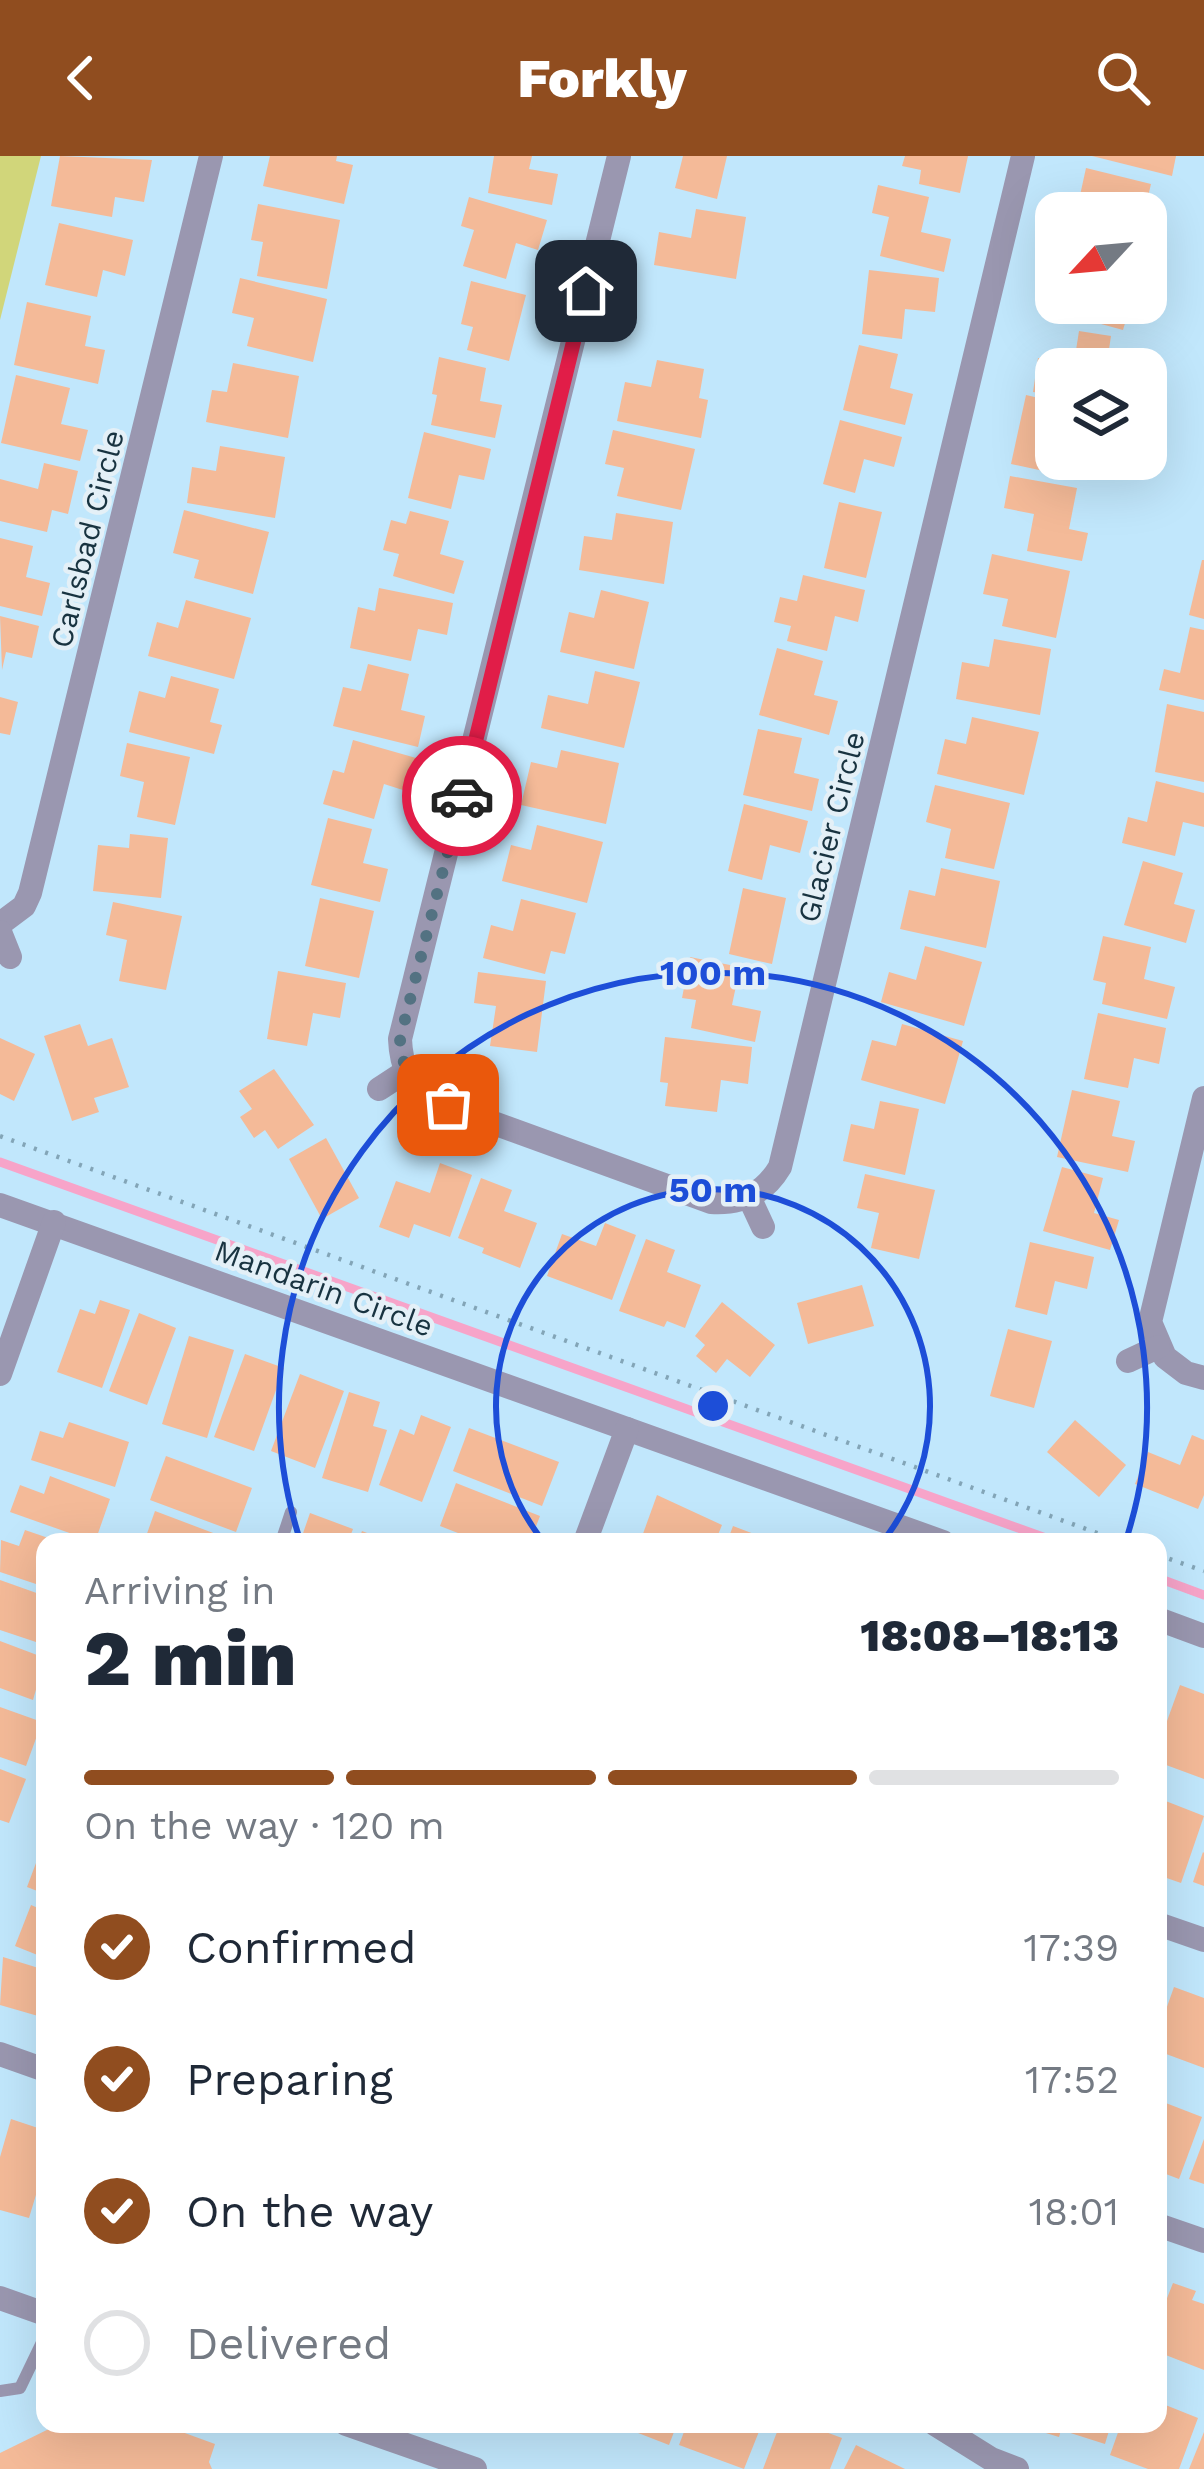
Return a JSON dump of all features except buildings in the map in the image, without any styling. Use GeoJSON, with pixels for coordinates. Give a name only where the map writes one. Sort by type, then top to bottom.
{"type":"FeatureCollection","features":[{"type":"Feature","properties":{"kind":"street","name":"Carlsbad Circle"},"geometry":{"type":"LineString","coordinates":[[0,928],[24,906],[30,893],[211,156]]}},
{"type":"Feature","properties":{"kind":"street"},"geometry":{"type":"LineString","coordinates":[[619,156],[400,1039],[405,1072],[433,1101],[712,1202],[749,1197],[764,1227]]}},
{"type":"Feature","properties":{"kind":"street","name":"Glacier Circle"},"geometry":{"type":"LineString","coordinates":[[749,1197],[771,1182],[780,1167],[1023,156]]}},
{"type":"Feature","properties":{"kind":"street"},"geometry":{"type":"LineString","coordinates":[[0,928],[10,957]]}},
{"type":"Feature","properties":{"kind":"street"},"geometry":{"type":"LineString","coordinates":[[379,1088],[405,1072]]}},
{"type":"Feature","properties":{"kind":"street"},"geometry":{"type":"LineString","coordinates":[[1204,1098],[1150,1312],[1158,1347],[1174,1367],[1204,1378]]}},
{"type":"Feature","properties":{"kind":"street","name":"Mandarin Circle"},"geometry":{"type":"LineString","coordinates":[[0,1205],[918,1533]]}},
{"type":"Feature","properties":{"kind":"street"},"geometry":{"type":"LineString","coordinates":[[0,1374],[54,1222]]}},
{"type":"Feature","properties":{"kind":"street"},"geometry":{"type":"LineString","coordinates":[[1128,1361],[1158,1347]]}},
{"type":"Feature","properties":{"kind":"street"},"geometry":{"type":"LineString","coordinates":[[588,1533],[627,1429]]}},
{"type":"Feature","properties":{"kind":"street"},"geometry":{"type":"LineString","coordinates":[[1167,1622],[1204,1636]]}},
{"type":"Feature","properties":{"kind":"street"},"geometry":{"type":"LineString","coordinates":[[1167,1927],[1204,1940]]}},
{"type":"Feature","properties":{"kind":"street"},"geometry":{"type":"LineString","coordinates":[[0,2054],[36,2067]]}},
{"type":"Feature","properties":{"kind":"street"},"geometry":{"type":"LineString","coordinates":[[1167,2228],[1204,2241]]}},
{"type":"Feature","properties":{"kind":"street"},"geometry":{"type":"LineString","coordinates":[[0,2298],[36,2311]]}},
{"type":"Feature","properties":{"kind":"street"},"geometry":{"type":"LineString","coordinates":[[372,2433],[475,2469]]}},
{"type":"Feature","properties":{"kind":"street"},"geometry":{"type":"LineString","coordinates":[[949,2433],[1017,2469]]}},
{"type":"Feature","properties":{"kind":"lane"},"geometry":{"type":"LineString","coordinates":[[284,1533],[291,1512]]}},
{"type":"Feature","properties":{"kind":"lane"},"geometry":{"type":"LineString","coordinates":[[0,2391],[20,2388],[36,2355]]}},
{"type":"Feature","properties":{"kind":"path"},"geometry":{"type":"LineString","coordinates":[[0,1136],[1097,1533]]}},
{"type":"Feature","properties":{"kind":"path"},"geometry":{"type":"LineString","coordinates":[[1167,1558],[1204,1571]]}},
{"type":"Feature","properties":{"kind":"green space"},"geometry":{"type":"Polygon","coordinates":[[[0,156],[41,156],[0,320],[0,156]]]}},
{"type":"Feature","properties":{"kind":"waterway"},"geometry":{"type":"LineString","coordinates":[[0,1162],[1032,1533]]}},
{"type":"Feature","properties":{"kind":"waterway"},"geometry":{"type":"LineString","coordinates":[[1167,1581],[1204,1595]]}},
{"type":"Feature","properties":{"kind":"way so far"},"geometry":{"type":"LineString","coordinates":[[448,1105],[422,1093],[405,1072],[400,1039],[462,796]]}},
{"type":"Feature","properties":{"kind":"route"},"geometry":{"type":"LineString","coordinates":[[462,796],[586,291]]}}]}
